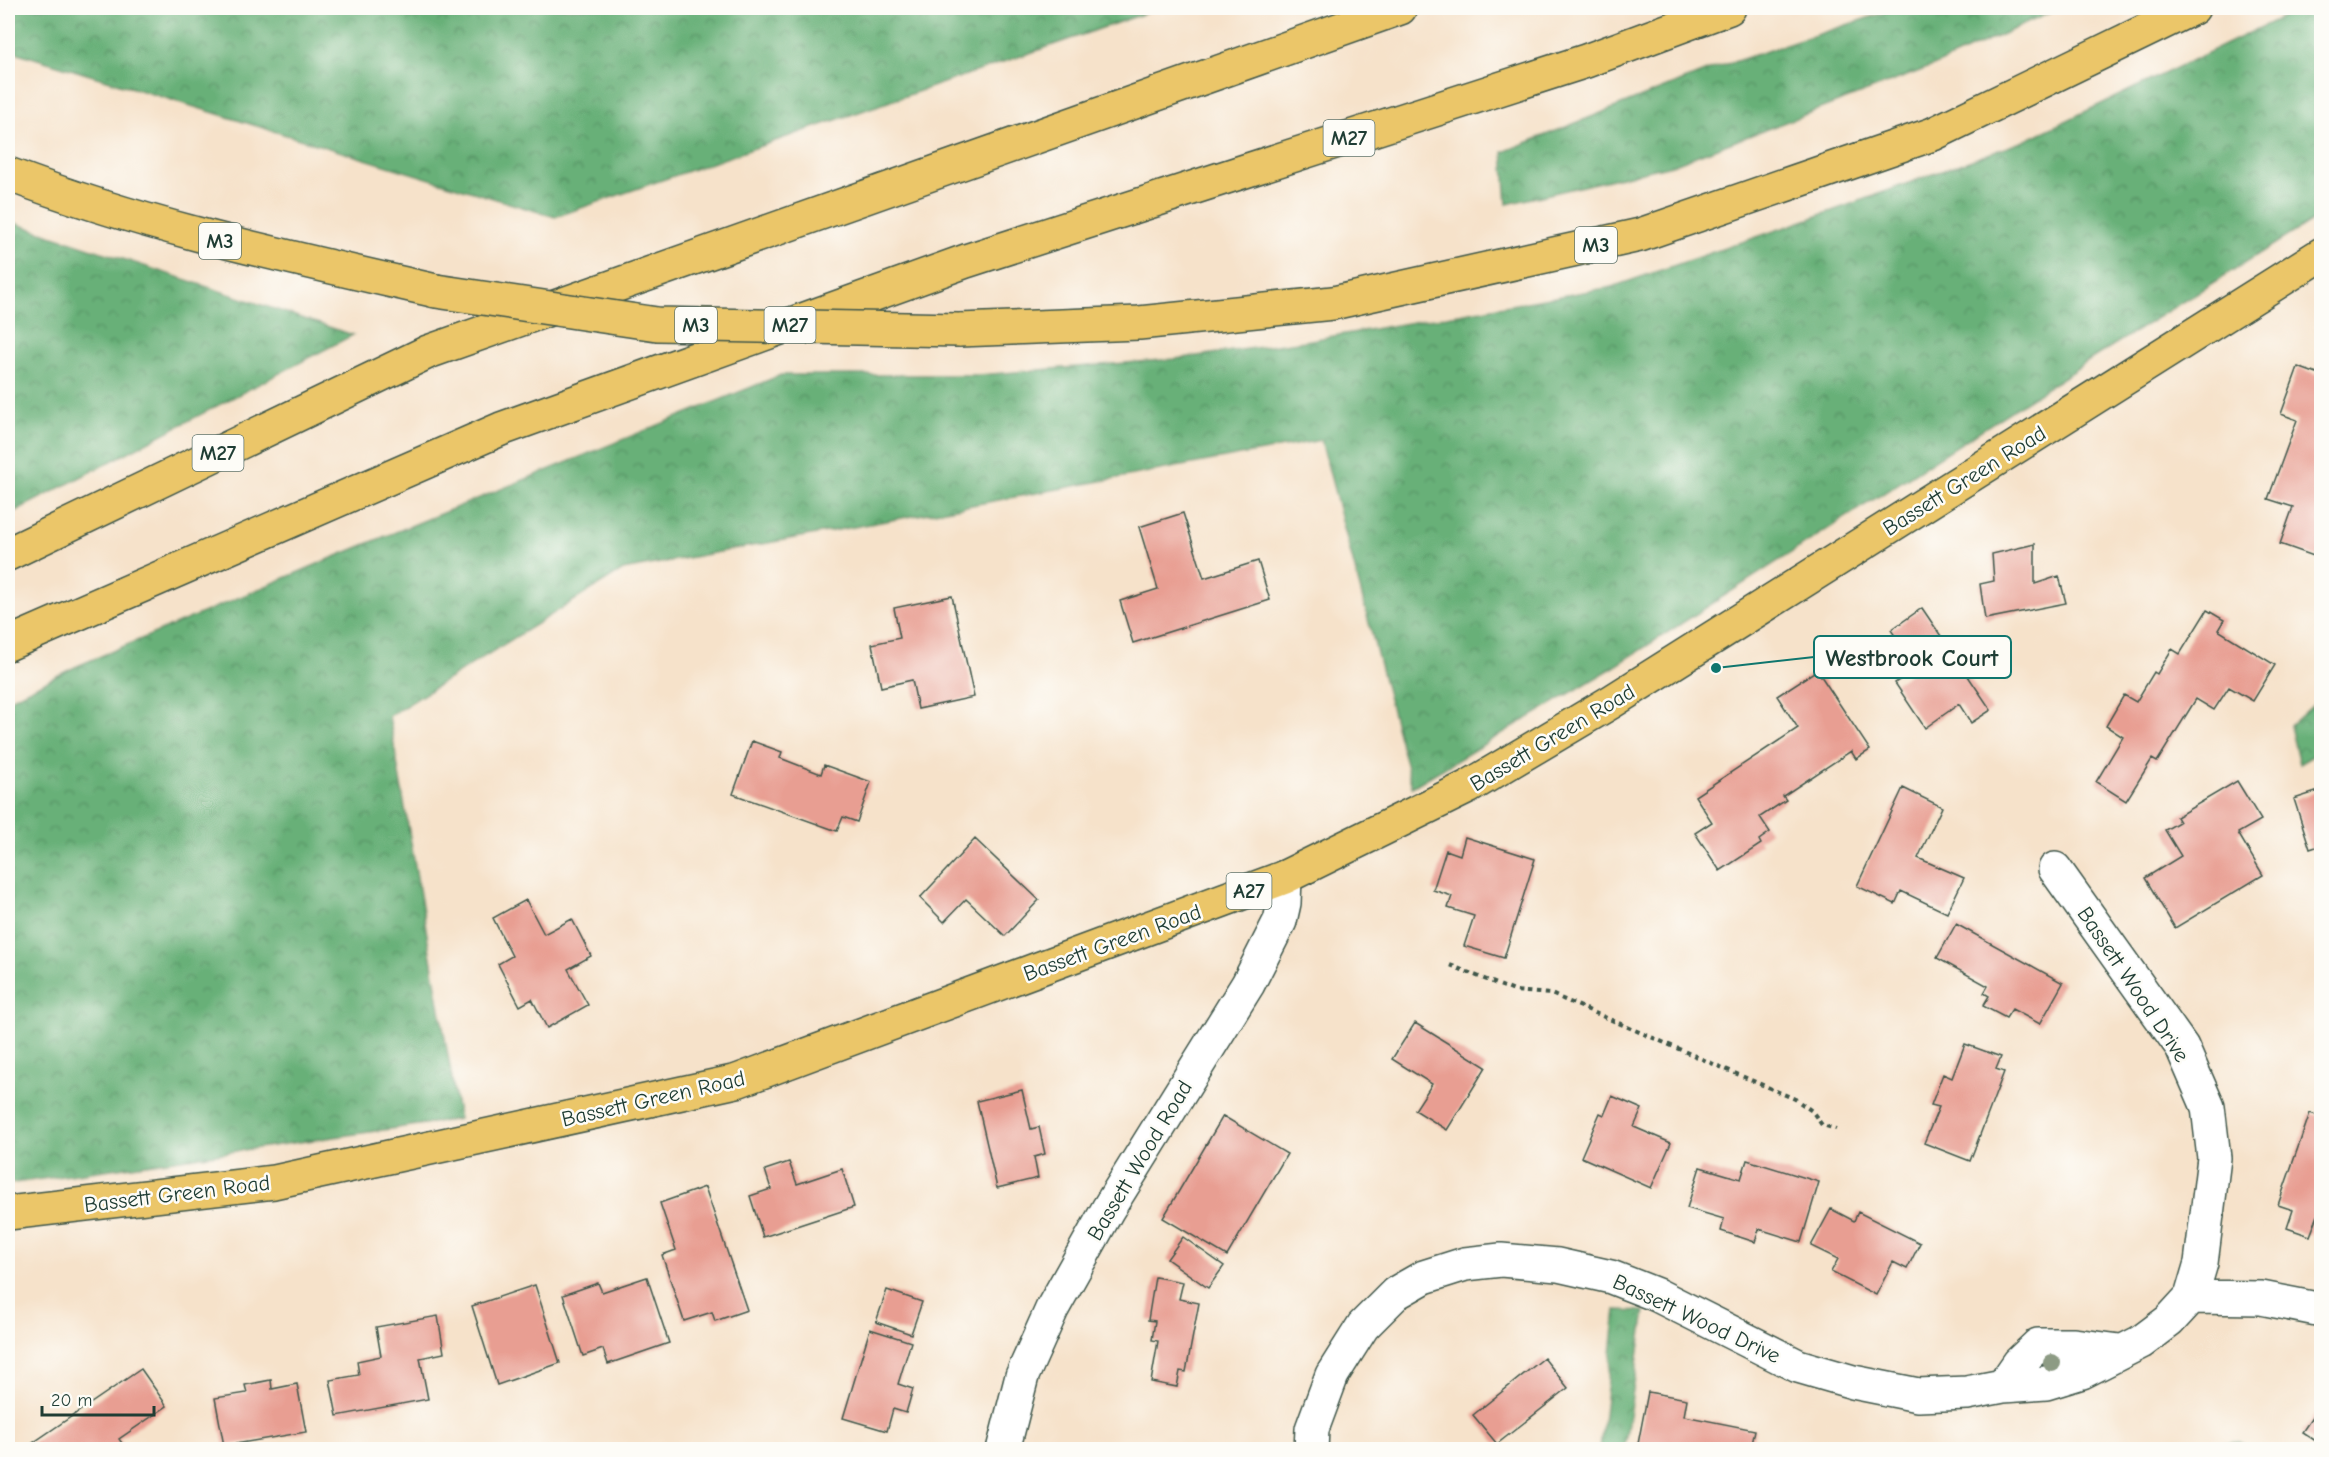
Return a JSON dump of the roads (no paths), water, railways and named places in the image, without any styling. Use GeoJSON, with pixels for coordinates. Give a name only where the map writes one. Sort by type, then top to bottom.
{"type":"FeatureCollection","features":[{"type":"Feature","properties":{"kind":"main road","name":"M27"},"geometry":{"type":"LineString","coordinates":[[8,554],[428,352],[1400,8]]}},
{"type":"Feature","properties":{"kind":"main road","name":"M27"},"geometry":{"type":"LineString","coordinates":[[8,644],[501,429],[966,261],[1586,61],[1729,8]]}},
{"type":"Feature","properties":{"kind":"main road","name":"M3"},"geometry":{"type":"LineString","coordinates":[[8,174],[63,195],[236,245],[436,291],[657,324],[959,330],[1139,323],[1333,303],[1640,235],[1933,134],[2193,8]]}},
{"type":"Feature","properties":{"kind":"main road","name":"Bassett Green Road"},"geometry":{"type":"LineString","coordinates":[[8,1214],[274,1182],[737,1081],[1285,878],[1468,787],[1611,702],[2322,254]]}},
{"type":"Feature","properties":{"kind":"street","name":"Bassett Wood Drive"},"geometry":{"type":"LineString","coordinates":[[1311,1449],[1312,1429],[1332,1375],[1363,1326],[1396,1293],[1424,1277],[1465,1264],[1501,1260],[1558,1265],[1611,1277],[1656,1295],[1798,1365],[1853,1382],[1918,1395],[1967,1394],[2002,1386],[2046,1383],[2082,1372],[2140,1342],[2169,1322],[2191,1297],[2201,1263],[2214,1158],[2208,1107],[2182,1047],[2055,869]]}},
{"type":"Feature","properties":{"kind":"street","name":"Bassett Wood Road"},"geometry":{"type":"LineString","coordinates":[[1003,1449],[1022,1376],[1052,1309],[1108,1209],[1248,984],[1280,921],[1284,903],[1285,878]]}},
{"type":"Feature","properties":{"kind":"street"},"geometry":{"type":"LineString","coordinates":[[2191,1297],[2261,1298],[2322,1310]]}},
{"type":"Feature","properties":{"kind":"place","name":"Westbrook Court"},"geometry":{"type":"Point","coordinates":[1716,668]}}]}
